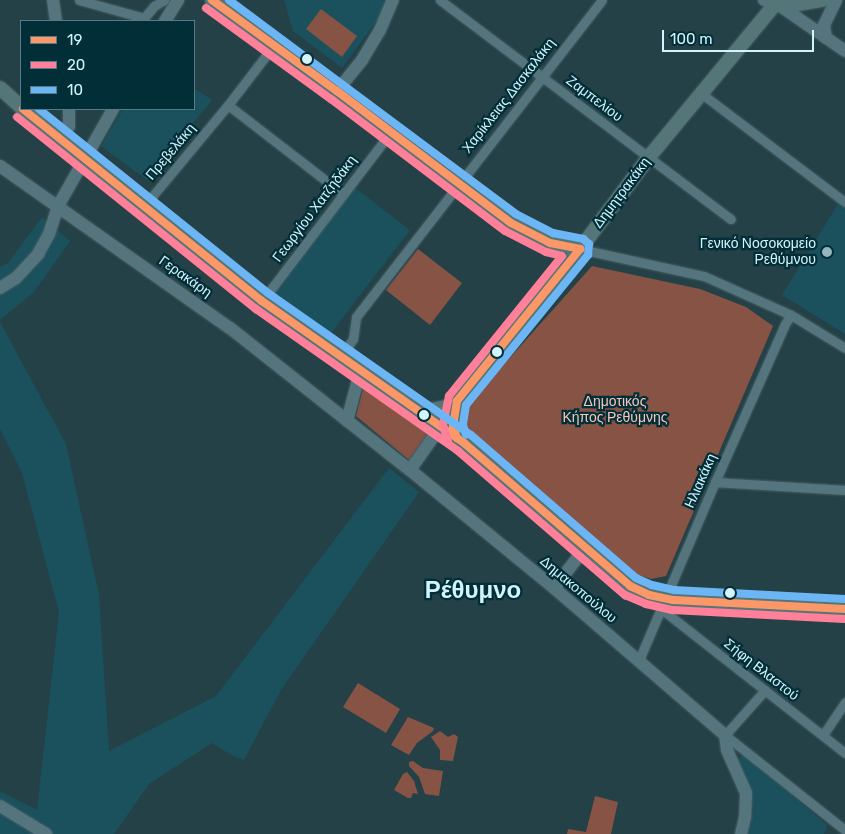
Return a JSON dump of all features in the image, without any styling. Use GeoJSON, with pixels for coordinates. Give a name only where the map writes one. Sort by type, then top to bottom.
{"type":"FeatureCollection","features":[{"type":"Feature","properties":{"kind":"main road"},"geometry":{"type":"LineString","coordinates":[[212,0],[337,91],[511,223],[542,240],[580,249]]}},
{"type":"Feature","properties":{"kind":"main road"},"geometry":{"type":"LineString","coordinates":[[772,1],[797,4],[823,0]]}},
{"type":"Feature","properties":{"kind":"main road","name":"Δημητρακάκη"},"geometry":{"type":"LineString","coordinates":[[457,438],[453,426],[457,401],[580,249],[649,158],[702,94],[772,1]]}},
{"type":"Feature","properties":{"kind":"main road"},"geometry":{"type":"LineString","coordinates":[[0,88],[20,106]]}},
{"type":"Feature","properties":{"kind":"main road"},"geometry":{"type":"LineString","coordinates":[[24,110],[145,205],[262,301],[340,358],[457,438],[630,586],[662,604],[845,609]]}},
{"type":"Feature","properties":{"kind":"main road"},"geometry":{"type":"LineString","coordinates":[[417,409],[432,410],[446,407],[457,401]]}},
{"type":"Feature","properties":{"kind":"street"},"geometry":{"type":"LineString","coordinates":[[53,0],[56,20]]}},
{"type":"Feature","properties":{"kind":"street"},"geometry":{"type":"LineString","coordinates":[[79,0],[144,18],[154,6],[164,0]]}},
{"type":"Feature","properties":{"kind":"street"},"geometry":{"type":"LineString","coordinates":[[166,20],[178,0]]}},
{"type":"Feature","properties":{"kind":"street"},"geometry":{"type":"LineString","coordinates":[[337,91],[362,60],[380,30],[393,0]]}},
{"type":"Feature","properties":{"kind":"street","name":"Ζαμπελίου"},"geometry":{"type":"LineString","coordinates":[[440,0],[731,219]]}},
{"type":"Feature","properties":{"kind":"street","name":"Χαρίκλειας Δασκαλάκη"},"geometry":{"type":"LineString","coordinates":[[340,358],[353,339],[356,317],[541,76],[602,0]]}},
{"type":"Feature","properties":{"kind":"street"},"geometry":{"type":"LineString","coordinates":[[826,38],[824,25],[836,0]]}},
{"type":"Feature","properties":{"kind":"street"},"geometry":{"type":"LineString","coordinates":[[772,1],[845,51]]}},
{"type":"Feature","properties":{"kind":"street","name":"Πρεβελάκη"},"geometry":{"type":"LineString","coordinates":[[145,205],[228,105],[274,45]]}},
{"type":"Feature","properties":{"kind":"street"},"geometry":{"type":"LineString","coordinates":[[702,94],[844,199]]}},
{"type":"Feature","properties":{"kind":"street"},"geometry":{"type":"LineString","coordinates":[[228,105],[343,194]]}},
{"type":"Feature","properties":{"kind":"street"},"geometry":{"type":"LineString","coordinates":[[59,139],[69,126],[69,110]]}},
{"type":"Feature","properties":{"kind":"street"},"geometry":{"type":"LineString","coordinates":[[0,288],[16,278],[38,254],[49,234],[58,206],[112,110]]}},
{"type":"Feature","properties":{"kind":"street","name":"Γεωργίου Χατζηδάκη"},"geometry":{"type":"LineString","coordinates":[[262,301],[390,133]]}},
{"type":"Feature","properties":{"kind":"street","name":"Γερακάρη"},"geometry":{"type":"LineString","coordinates":[[0,166],[230,328],[410,470]]}},
{"type":"Feature","properties":{"kind":"street"},"geometry":{"type":"LineString","coordinates":[[580,249],[704,276],[791,315],[845,348]]}},
{"type":"Feature","properties":{"kind":"street","name":"Ηλιακάκη"},"geometry":{"type":"LineString","coordinates":[[639,660],[715,482],[785,324],[791,315]]}},
{"type":"Feature","properties":{"kind":"street"},"geometry":{"type":"LineString","coordinates":[[347,421],[360,372]]}},
{"type":"Feature","properties":{"kind":"street"},"geometry":{"type":"LineString","coordinates":[[410,470],[441,426]]}},
{"type":"Feature","properties":{"kind":"street","name":"Δημακοπούλου"},"geometry":{"type":"LineString","coordinates":[[410,470],[554,588],[725,735]]}},
{"type":"Feature","properties":{"kind":"street"},"geometry":{"type":"LineString","coordinates":[[715,482],[845,490]]}},
{"type":"Feature","properties":{"kind":"street"},"geometry":{"type":"LineString","coordinates":[[554,588],[585,548]]}},
{"type":"Feature","properties":{"kind":"street","name":"Σήφη Βλαστού"},"geometry":{"type":"LineString","coordinates":[[662,604],[765,690],[845,753]]}},
{"type":"Feature","properties":{"kind":"street"},"geometry":{"type":"LineString","coordinates":[[741,834],[745,817],[746,793],[727,750],[725,735],[765,690]]}},
{"type":"Feature","properties":{"kind":"street"},"geometry":{"type":"LineString","coordinates":[[823,735],[845,702]]}},
{"type":"Feature","properties":{"kind":"street"},"geometry":{"type":"LineString","coordinates":[[725,735],[842,828]]}},
{"type":"Feature","properties":{"kind":"street"},"geometry":{"type":"LineString","coordinates":[[0,806],[46,833]]}},
{"type":"Feature","properties":{"kind":"shaded area"},"geometry":{"type":"Polygon","coordinates":[[[284,0],[386,0],[378,19],[342,68],[293,31],[284,0]]]}},
{"type":"Feature","properties":{"kind":"shaded area"},"geometry":{"type":"Polygon","coordinates":[[[195,89],[212,100],[147,180],[101,146],[122,110],[195,110],[195,89]]]}},
{"type":"Feature","properties":{"kind":"shaded area"},"geometry":{"type":"Polygon","coordinates":[[[354,187],[410,230],[328,337],[272,294],[354,187]]]}},
{"type":"Feature","properties":{"kind":"shaded area","name":"Γενικό Νοσοκομείο Ρεθύμνου"},"geometry":{"type":"Polygon","coordinates":[[[838,204],[845,208],[845,334],[782,295],[838,204]]]}},
{"type":"Feature","properties":{"kind":"shaded area"},"geometry":{"type":"Polygon","coordinates":[[[42,217],[70,241],[34,292],[0,320],[0,267],[8,263],[42,217]]]}},
{"type":"Feature","properties":{"kind":"shaded area"},"geometry":{"type":"Polygon","coordinates":[[[0,322],[66,444],[99,595],[109,751],[216,696],[389,468],[419,492],[281,690],[244,760],[231,755],[212,743],[149,784],[114,834],[0,834],[0,791],[37,810],[59,612],[22,473],[0,429],[0,322]]]}},
{"type":"Feature","properties":{"kind":"shaded area"},"geometry":{"type":"Polygon","coordinates":[[[743,754],[827,825],[824,834],[747,834],[753,813],[751,792],[738,759],[743,754]]]}},
{"type":"Feature","properties":{"kind":"green space"},"geometry":{"type":"Polygon","coordinates":[[[321,9],[357,36],[342,57],[306,29],[321,9]]]}},
{"type":"Feature","properties":{"kind":"green space"},"geometry":{"type":"Polygon","coordinates":[[[418,249],[462,283],[430,325],[386,290],[418,249]]]}},
{"type":"Feature","properties":{"kind":"green space","name":"Δημοτικός Κήπος Ρεθύμνης"},"geometry":{"type":"Polygon","coordinates":[[[592,266],[700,289],[746,307],[773,326],[666,576],[651,579],[627,571],[462,427],[463,414],[467,406],[592,266]]]}},
{"type":"Feature","properties":{"kind":"green space"},"geometry":{"type":"Polygon","coordinates":[[[365,381],[435,425],[409,460],[356,416],[365,381]]]}},
{"type":"Feature","properties":{"kind":"green space"},"geometry":{"type":"Polygon","coordinates":[[[358,683],[400,709],[386,733],[343,707],[358,683]]]}},
{"type":"Feature","properties":{"kind":"green space"},"geometry":{"type":"Polygon","coordinates":[[[408,717],[434,728],[433,731],[417,743],[409,755],[391,745],[408,717]]]}},
{"type":"Feature","properties":{"kind":"green space"},"geometry":{"type":"Polygon","coordinates":[[[440,731],[448,737],[454,734],[458,737],[453,761],[440,760],[440,750],[431,737],[440,731]]]}},
{"type":"Feature","properties":{"kind":"green space"},"geometry":{"type":"Polygon","coordinates":[[[413,761],[423,768],[443,771],[439,796],[425,794],[419,777],[409,766],[409,762],[413,761]]]}},
{"type":"Feature","properties":{"kind":"green space"},"geometry":{"type":"Polygon","coordinates":[[[407,772],[414,781],[418,794],[413,793],[411,798],[394,790],[403,774],[407,772]]]}},
{"type":"Feature","properties":{"kind":"green space"},"geometry":{"type":"Polygon","coordinates":[[[595,796],[618,802],[611,834],[567,834],[568,829],[586,832],[595,796]]]}},
{"type":"Feature","properties":{"kind":"transit line","name":"19"},"geometry":{"type":"LineString","coordinates":[[212,0],[337,91],[511,223],[550,243],[580,249],[457,401],[453,426],[457,438]]}},
{"type":"Feature","properties":{"kind":"transit line","name":"10"},"geometry":{"type":"LineString","coordinates":[[229,0],[516,214],[553,233],[583,239],[589,244],[588,255],[466,405],[463,425],[466,435]]}},
{"type":"Feature","properties":{"kind":"transit line","name":"20"},"geometry":{"type":"LineString","coordinates":[[206,8],[331,99],[505,231],[546,252],[562,256],[449,396],[443,425],[448,441]]}},
{"type":"Feature","properties":{"kind":"transit line","name":"19"},"geometry":{"type":"LineString","coordinates":[[24,110],[262,301],[464,443],[630,586],[649,595],[673,600],[845,609]]}},
{"type":"Feature","properties":{"kind":"transit line","name":"10"},"geometry":{"type":"LineString","coordinates":[[40,110],[268,293],[471,435],[636,578],[652,585],[674,590],[845,599]]}},
{"type":"Feature","properties":{"kind":"transit line","name":"20"},"geometry":{"type":"LineString","coordinates":[[17,117],[256,309],[458,451],[625,595],[646,604],[672,610],[844,619]]}},
{"type":"Feature","properties":{"kind":"place","name":"Γενικό Νοσοκομείο Ρεθύμνου"},"geometry":{"type":"Point","coordinates":[827,252]}},
{"type":"Feature","properties":{"kind":"district","name":"Ρέθυμνο"},"geometry":{"type":"Point","coordinates":[473,591]}}]}
